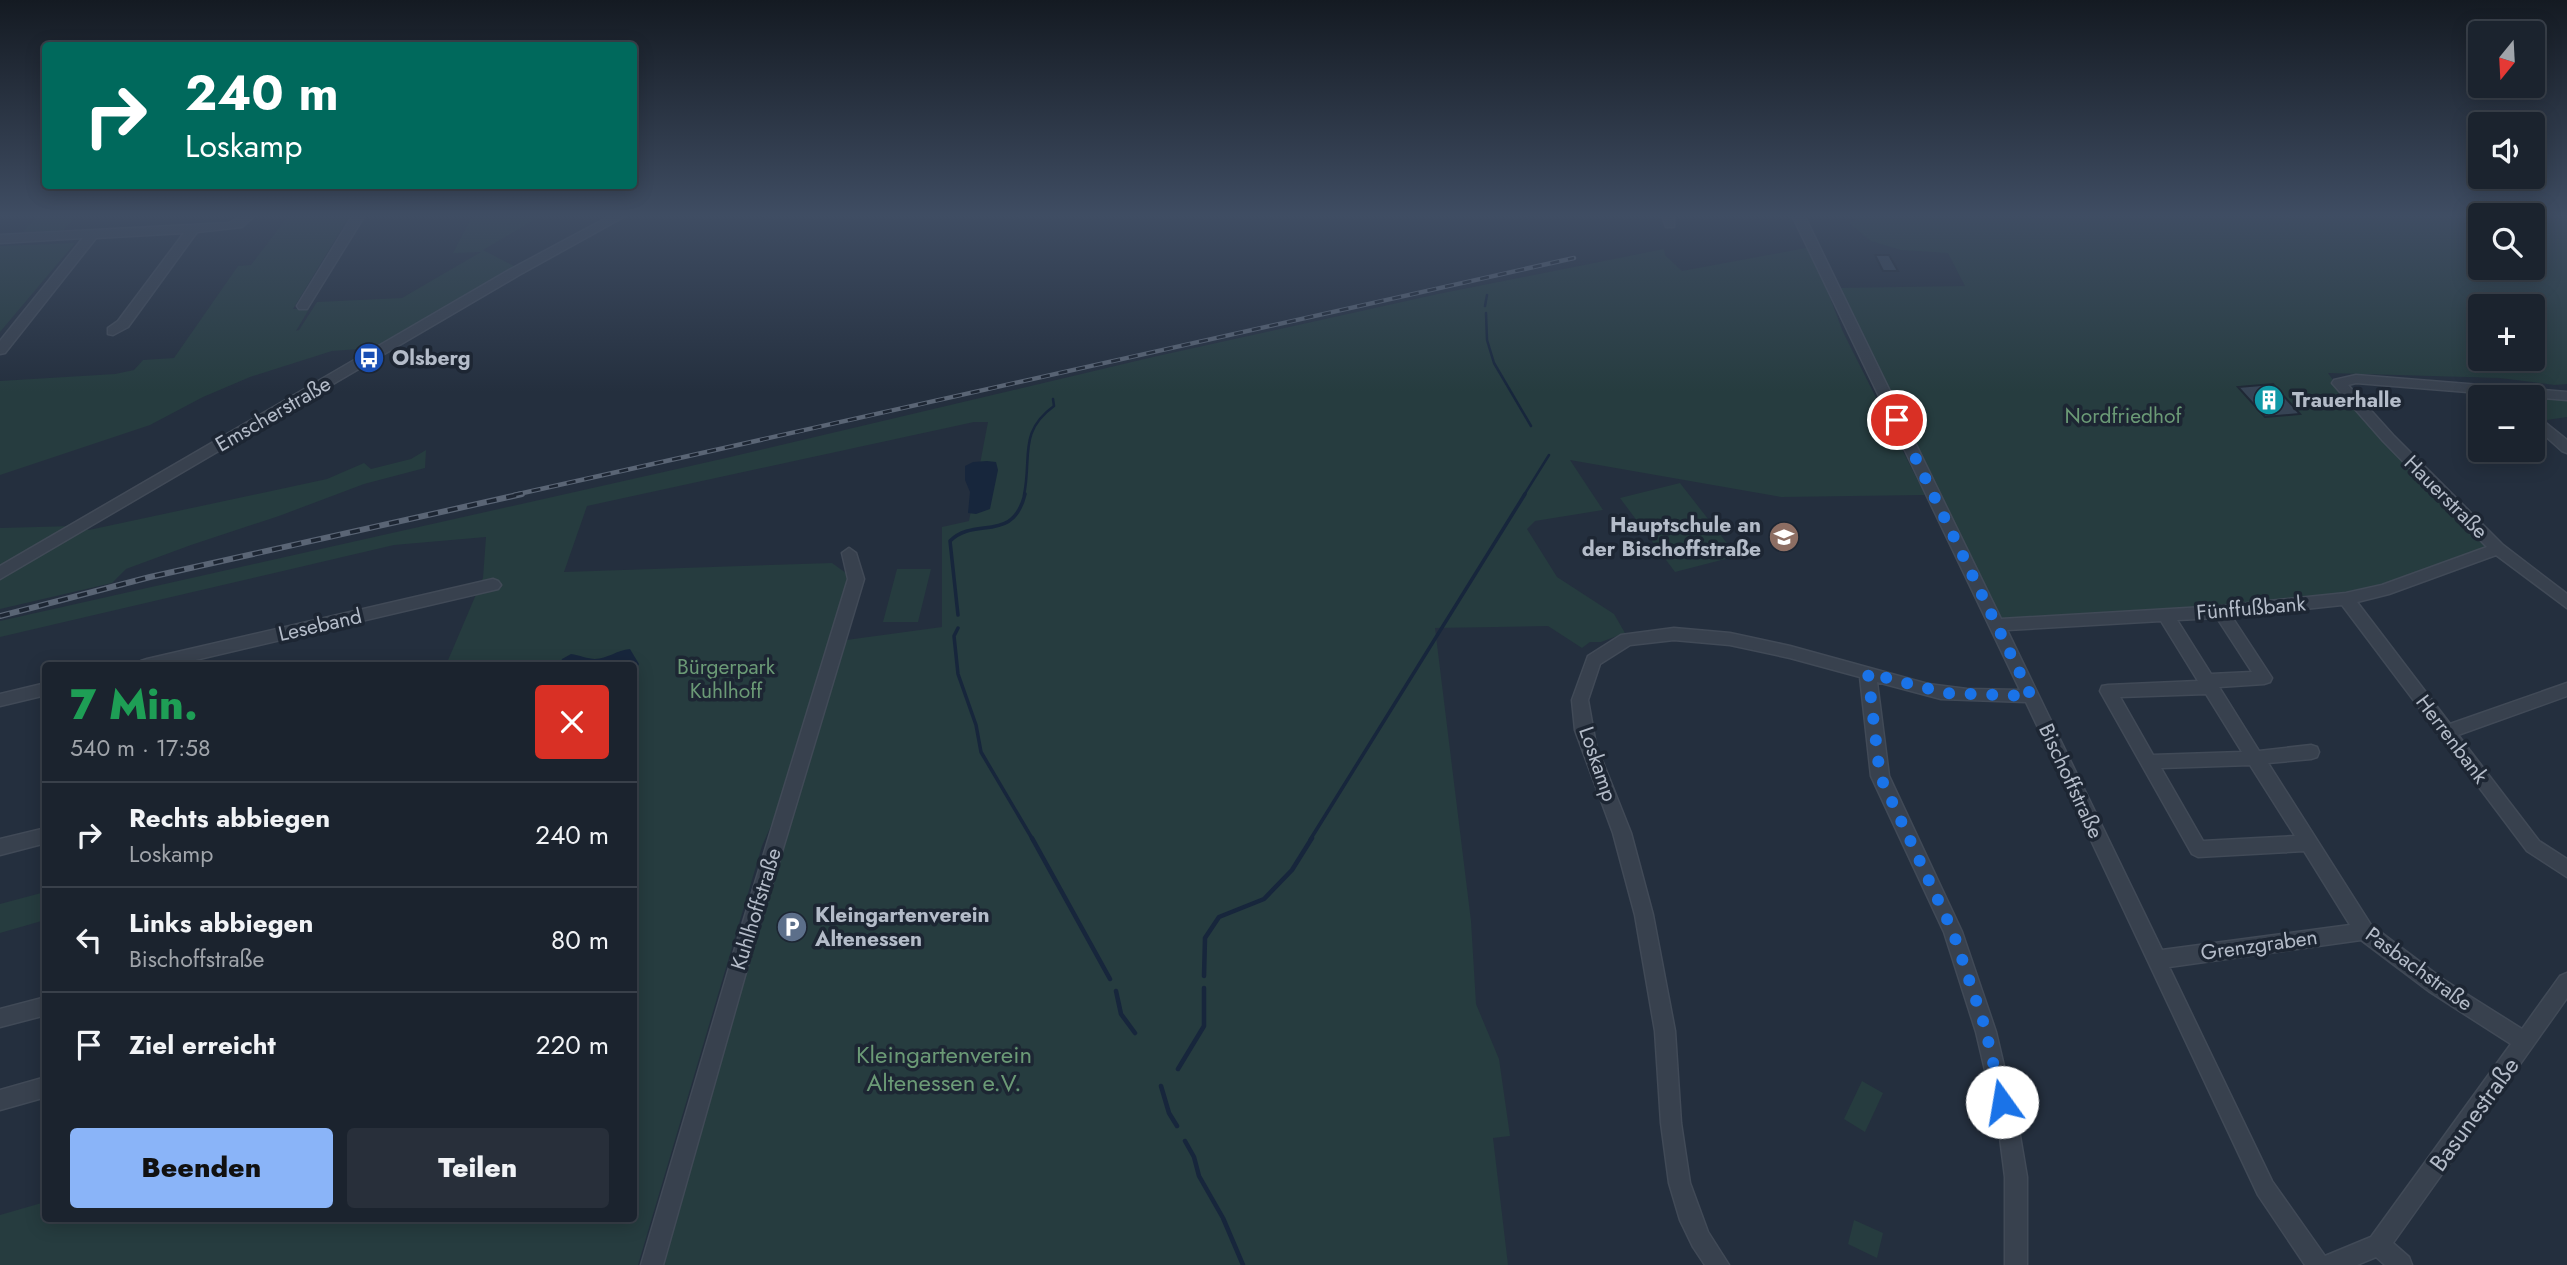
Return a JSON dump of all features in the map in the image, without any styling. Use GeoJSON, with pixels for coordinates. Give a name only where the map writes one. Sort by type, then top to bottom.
{"type":"FeatureCollection","features":[{"type":"Feature","properties":{"kind":"street"},"geometry":{"type":"LineString","coordinates":[[0,350],[61,274]]}},
{"type":"Feature","properties":{"kind":"street"},"geometry":{"type":"LineString","coordinates":[[113,331],[122,324],[159,274]]}},
{"type":"Feature","properties":{"kind":"street"},"geometry":{"type":"LineString","coordinates":[[303,306],[323,274]]}},
{"type":"Feature","properties":{"kind":"street","name":"Emscherstraße"},"geometry":{"type":"LineString","coordinates":[[0,573],[512,274]]}},
{"type":"Feature","properties":{"kind":"street","name":"Bischoffstraße"},"geometry":{"type":"LineString","coordinates":[[1827,274],[2265,1188],[2320,1264]]}},
{"type":"Feature","properties":{"kind":"street","name":"Hauerstraße"},"geometry":{"type":"LineString","coordinates":[[2468,389],[2356,379],[2339,383],[2498,550],[2567,602]]}},
{"type":"Feature","properties":{"kind":"street"},"geometry":{"type":"LineString","coordinates":[[2545,395],[2567,396]]}},
{"type":"Feature","properties":{"kind":"street"},"geometry":{"type":"LineString","coordinates":[[2545,428],[2567,448]]}},
{"type":"Feature","properties":{"kind":"street","name":"Fünffußbank"},"geometry":{"type":"LineString","coordinates":[[1996,625],[2221,612],[2346,599],[2384,590],[2498,550]]}},
{"type":"Feature","properties":{"kind":"street","name":"Kuhlhoffstraße"},"geometry":{"type":"LineString","coordinates":[[652,1265],[741,958],[856,579],[849,553]]}},
{"type":"Feature","properties":{"kind":"street","name":"Leseband"},"geometry":{"type":"LineString","coordinates":[[160,662],[493,585]]}},
{"type":"Feature","properties":{"kind":"street","name":"Herrenbank"},"geometry":{"type":"LineString","coordinates":[[2346,599],[2533,846],[2567,869]]}},
{"type":"Feature","properties":{"kind":"street"},"geometry":{"type":"LineString","coordinates":[[2221,612],[2264,678],[2108,691],[2198,849],[2307,843]]}},
{"type":"Feature","properties":{"kind":"street","name":"Pasbachstraße"},"geometry":{"type":"LineString","coordinates":[[2165,615],[2364,931],[2437,986],[2526,1042]]}},
{"type":"Feature","properties":{"kind":"street","name":"Loskamp"},"geometry":{"type":"LineString","coordinates":[[1718,1265],[1707,1251],[1687,1209],[1675,1171],[1660,994],[1635,875],[1592,757],[1581,716],[1583,679],[1599,654],[1611,647],[1634,638],[1679,634],[1754,643],[1945,693],[2031,696]]}},
{"type":"Feature","properties":{"kind":"street"},"geometry":{"type":"LineString","coordinates":[[1868,673],[1880,776],[1953,932],[1986,1032],[2009,1130],[2016,1177],[2016,1265]]}},
{"type":"Feature","properties":{"kind":"street"},"geometry":{"type":"LineString","coordinates":[[2446,732],[2567,689]]}},
{"type":"Feature","properties":{"kind":"street"},"geometry":{"type":"LineString","coordinates":[[0,700],[42,690]]}},
{"type":"Feature","properties":{"kind":"street"},"geometry":{"type":"LineString","coordinates":[[2148,762],[2254,758],[2311,752]]}},
{"type":"Feature","properties":{"kind":"street"},"geometry":{"type":"LineString","coordinates":[[0,847],[42,836]]}},
{"type":"Feature","properties":{"kind":"street","name":"Grenzgraben"},"geometry":{"type":"LineString","coordinates":[[2155,960],[2364,931]]}},
{"type":"Feature","properties":{"kind":"street","name":"Basunestraße"},"geometry":{"type":"LineString","coordinates":[[2379,1245],[2567,982]]}},
{"type":"Feature","properties":{"kind":"street"},"geometry":{"type":"LineString","coordinates":[[0,1018],[42,1007]]}},
{"type":"Feature","properties":{"kind":"street"},"geometry":{"type":"LineString","coordinates":[[0,1100],[42,1088]]}},
{"type":"Feature","properties":{"kind":"street"},"geometry":{"type":"LineString","coordinates":[[2320,1264],[2379,1245],[2401,1265]]}},
{"type":"Feature","properties":{"kind":"green space"},"geometry":{"type":"Polygon","coordinates":[[[0,274],[49,274],[0,332],[0,274]]]}},
{"type":"Feature","properties":{"kind":"green space"},"geometry":{"type":"Polygon","coordinates":[[[232,274],[314,274],[293,309],[309,309],[296,331],[317,302],[402,298],[443,274],[500,274],[373,348],[332,351],[250,377],[203,397],[150,425],[0,475],[0,381],[115,374],[134,370],[143,360],[174,358],[232,274]]]}},
{"type":"Feature","properties":{"kind":"green space"},"geometry":{"type":"Polygon","coordinates":[[[1538,274],[1821,274],[1843,332],[1925,495],[1781,497],[1570,460],[1603,510],[1535,521],[1527,529],[1557,577],[1614,614],[1625,633],[1601,642],[1590,642],[1582,648],[1548,626],[1435,628],[1471,921],[1476,1004],[1499,1059],[1510,1136],[1493,1138],[1508,1265],[656,1265],[839,641],[942,627],[942,527],[969,521],[988,422],[974,422],[587,506],[564,572],[832,563],[853,578],[785,794],[762,846],[638,1265],[0,1265],[0,1215],[42,1203],[42,1222],[637,1222],[637,662],[447,662],[483,578],[486,537],[394,545],[0,637],[0,621],[1438,294],[1538,274]]]}},
{"type":"Feature","properties":{"kind":"green space","name":"Nordfriedhof"},"geometry":{"type":"Polygon","coordinates":[[[1959,274],[2468,274],[2468,280],[2545,280],[2545,274],[2567,274],[2567,384],[2500,378],[2328,373],[2346,398],[2497,549],[2345,597],[1999,623],[1834,288],[1965,286],[1959,274]]]}},
{"type":"Feature","properties":{"kind":"green space"},"geometry":{"type":"Polygon","coordinates":[[[2545,398],[2567,400],[2567,417],[2547,420],[2545,398]]]}},
{"type":"Feature","properties":{"kind":"green space"},"geometry":{"type":"Polygon","coordinates":[[[426,450],[425,468],[364,484],[191,545],[126,569],[112,583],[0,609],[0,576],[83,528],[89,530],[327,479],[364,463],[371,469],[411,459],[426,450]]]}},
{"type":"Feature","properties":{"kind":"green space"},"geometry":{"type":"Polygon","coordinates":[[[1680,483],[1737,556],[1675,572],[1620,498],[1680,483]]]}},
{"type":"Feature","properties":{"kind":"green space"},"geometry":{"type":"Polygon","coordinates":[[[75,526],[0,570],[0,528],[75,526]]]}},
{"type":"Feature","properties":{"kind":"green space"},"geometry":{"type":"Polygon","coordinates":[[[897,569],[931,569],[918,622],[883,622],[897,569]]]}},
{"type":"Feature","properties":{"kind":"green space"},"geometry":{"type":"Polygon","coordinates":[[[42,893],[42,921],[0,933],[0,904],[42,893]]]}},
{"type":"Feature","properties":{"kind":"green space"},"geometry":{"type":"Polygon","coordinates":[[[1862,1081],[1883,1093],[1865,1132],[1844,1119],[1862,1081]]]}},
{"type":"Feature","properties":{"kind":"green space"},"geometry":{"type":"Polygon","coordinates":[[[1854,1220],[1883,1233],[1877,1258],[1848,1244],[1854,1220]]]}},
{"type":"Feature","properties":{"kind":"water"},"geometry":{"type":"Polygon","coordinates":[[[973,462],[996,462],[998,470],[990,509],[976,514],[968,513],[970,492],[965,480],[965,466],[973,462]]]}},
{"type":"Feature","properties":{"kind":"water"},"geometry":{"type":"Polygon","coordinates":[[[630,649],[639,664],[637,668],[637,662],[561,662],[571,654],[595,659],[630,649]]]}},
{"type":"Feature","properties":{"kind":"building","name":"Trauerhalle"},"geometry":{"type":"Polygon","coordinates":[[[2273,384],[2300,414],[2265,417],[2238,387],[2273,384]]]}},
{"type":"Feature","properties":{"kind":"waterway"},"geometry":{"type":"LineString","coordinates":[[1485,306],[1487,295]]}},
{"type":"Feature","properties":{"kind":"waterway"},"geometry":{"type":"LineString","coordinates":[[1486,313],[1487,340],[1494,363],[1531,426]]}},
{"type":"Feature","properties":{"kind":"waterway"},"geometry":{"type":"LineString","coordinates":[[1024,495],[1031,436],[1035,426],[1054,406],[1053,399]]}},
{"type":"Feature","properties":{"kind":"waterway"},"geometry":{"type":"LineString","coordinates":[[1524,495],[1549,455]]}},
{"type":"Feature","properties":{"kind":"waterway"},"geometry":{"type":"LineString","coordinates":[[958,615],[950,541],[971,530],[992,527],[1012,519],[1025,494]]}},
{"type":"Feature","properties":{"kind":"waterway"},"geometry":{"type":"LineString","coordinates":[[1310,840],[1525,494]]}},
{"type":"Feature","properties":{"kind":"waterway"},"geometry":{"type":"LineString","coordinates":[[958,628],[954,636],[958,674],[976,725],[981,752],[1033,840]]}},
{"type":"Feature","properties":{"kind":"waterway"},"geometry":{"type":"LineString","coordinates":[[1032,838],[1110,979]]}},
{"type":"Feature","properties":{"kind":"waterway"},"geometry":{"type":"LineString","coordinates":[[1204,976],[1205,938],[1219,917],[1264,899],[1292,870],[1312,838]]}},
{"type":"Feature","properties":{"kind":"waterway"},"geometry":{"type":"LineString","coordinates":[[1178,1069],[1204,1026],[1204,988]]}},
{"type":"Feature","properties":{"kind":"waterway"},"geometry":{"type":"LineString","coordinates":[[1116,991],[1121,1014],[1135,1033]]}},
{"type":"Feature","properties":{"kind":"waterway"},"geometry":{"type":"LineString","coordinates":[[1161,1086],[1169,1113],[1177,1126]]}},
{"type":"Feature","properties":{"kind":"waterway"},"geometry":{"type":"LineString","coordinates":[[1185,1141],[1194,1157],[1199,1176],[1223,1218],[1243,1265]]}},
{"type":"Feature","properties":{"kind":"railway"},"geometry":{"type":"LineString","coordinates":[[514,495],[1502,274]]}},
{"type":"Feature","properties":{"kind":"railway"},"geometry":{"type":"LineString","coordinates":[[0,616],[150,577],[522,494]]}},
{"type":"Feature","properties":{"kind":"place","name":"Olsberg"},"geometry":{"type":"Point","coordinates":[369,358]}},
{"type":"Feature","properties":{"kind":"place","name":"Trauerhalle"},"geometry":{"type":"Point","coordinates":[2269,400]}},
{"type":"Feature","properties":{"kind":"place","name":"Hauptschule an der Bischoffstraße"},"geometry":{"type":"Point","coordinates":[1784,537]}},
{"type":"Feature","properties":{"kind":"place","name":"Kleingartenverein Altenessen"},"geometry":{"type":"Point","coordinates":[792,927]}},
{"type":"Feature","properties":{"kind":"route"},"geometry":{"type":"LineString","coordinates":[[1897,420],[2031,696],[1945,693],[1868,673],[1880,776],[1953,932],[1985,1027],[2002,1102]]}},
{"type":"Feature","properties":{"kind":"park label","name":"Bürgerpark Kuhlhoff"},"geometry":{"type":"Point","coordinates":[726,679]}},
{"type":"Feature","properties":{"kind":"park label","name":"Kleingartenverein Altenessen e.V."},"geometry":{"type":"Point","coordinates":[944,1068]}}]}
